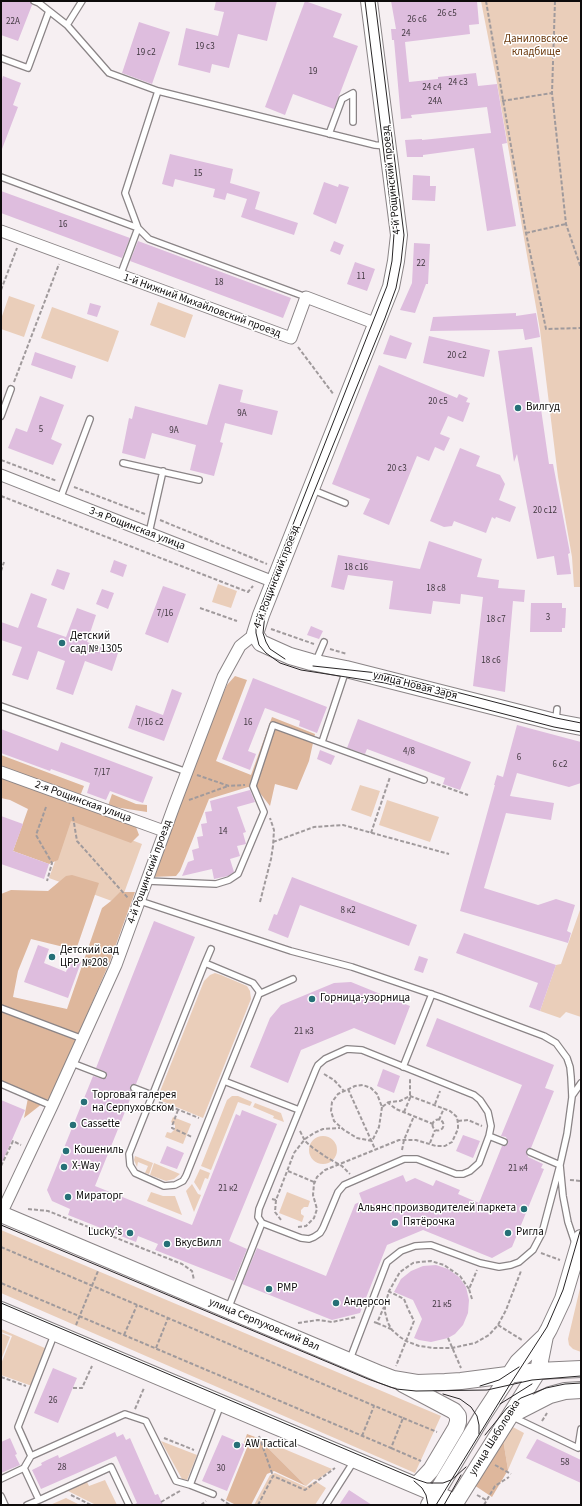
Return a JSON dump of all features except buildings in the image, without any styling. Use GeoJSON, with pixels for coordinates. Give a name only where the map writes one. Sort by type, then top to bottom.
{"type":"FeatureCollection","features":[{"type":"Feature","properties":{"kind":"main road","name":"4-й Рощинский проезд"},"geometry":{"type":"LineString","coordinates":[[262,630],[261,615],[392,287],[399,235],[389,146],[369,1]]}},
{"type":"Feature","properties":{"kind":"main road","name":"улица Новая Заря"},"geometry":{"type":"LineString","coordinates":[[262,630],[261,643],[290,656],[316,663],[347,661],[556,715],[581,727]]}},
{"type":"Feature","properties":{"kind":"main road","name":"улица Серпуховский Вал"},"geometry":{"type":"LineString","coordinates":[[1,1214],[349,1361],[395,1371],[417,1383],[461,1381],[538,1370],[581,1369]]}},
{"type":"Feature","properties":{"kind":"main road"},"geometry":{"type":"LineString","coordinates":[[545,1336],[563,1299],[579,1245]]}},
{"type":"Feature","properties":{"kind":"main road"},"geometry":{"type":"LineString","coordinates":[[1,1310],[417,1485],[432,1499],[454,1504]]}},
{"type":"Feature","properties":{"kind":"main road","name":"улица Шаболовка"},"geometry":{"type":"LineString","coordinates":[[454,1504],[538,1370],[545,1336]]}},
{"type":"Feature","properties":{"kind":"main road","name":"улица Шаболовка"},"geometry":{"type":"LineString","coordinates":[[432,1499],[510,1373],[518,1362],[545,1336]]}},
{"type":"Feature","properties":{"kind":"main road"},"geometry":{"type":"LineString","coordinates":[[395,1371],[454,1411],[458,1416],[456,1428],[431,1470],[417,1485]]}},
{"type":"Feature","properties":{"kind":"main road"},"geometry":{"type":"LineString","coordinates":[[510,1373],[529,1385],[550,1395]]}},
{"type":"Feature","properties":{"kind":"main road"},"geometry":{"type":"LineString","coordinates":[[509,1416],[550,1395],[565,1391],[581,1390]]}},
{"type":"Feature","properties":{"kind":"street","name":"1-й Нижний Михайловский проезд"},"geometry":{"type":"LineString","coordinates":[[1,231],[291,338],[306,297]]}},
{"type":"Feature","properties":{"kind":"street"},"geometry":{"type":"LineString","coordinates":[[306,297],[377,324]]}},
{"type":"Feature","properties":{"kind":"street","name":"3-я Рощинская улица"},"geometry":{"type":"LineString","coordinates":[[1,475],[274,582]]}},
{"type":"Feature","properties":{"kind":"street","name":"4-й Рощинский проезд"},"geometry":{"type":"LineString","coordinates":[[1,1214],[116,966],[148,881],[164,831],[223,677],[240,646],[262,630]]}},
{"type":"Feature","properties":{"kind":"street","name":"2-я Рощинская улица"},"geometry":{"type":"LineString","coordinates":[[1,772],[164,831]]}},
{"type":"Feature","properties":{"kind":"lane"},"geometry":{"type":"LineString","coordinates":[[34,1],[39,3],[67,25],[109,73],[158,91],[375,145],[389,146]]}},
{"type":"Feature","properties":{"kind":"lane"},"geometry":{"type":"LineString","coordinates":[[67,25],[82,1]]}},
{"type":"Feature","properties":{"kind":"lane"},"geometry":{"type":"LineString","coordinates":[[1,58],[28,68],[50,11]]}},
{"type":"Feature","properties":{"kind":"lane"},"geometry":{"type":"LineString","coordinates":[[120,276],[138,228],[125,193],[158,91]]}},
{"type":"Feature","properties":{"kind":"lane"},"geometry":{"type":"LineString","coordinates":[[329,134],[342,99],[353,93],[353,122]]}},
{"type":"Feature","properties":{"kind":"lane"},"geometry":{"type":"LineString","coordinates":[[1,177],[138,228],[149,239],[306,297]]}},
{"type":"Feature","properties":{"kind":"lane"},"geometry":{"type":"LineString","coordinates":[[1,416],[11,389]]}},
{"type":"Feature","properties":{"kind":"lane"},"geometry":{"type":"LineString","coordinates":[[60,499],[90,419]]}},
{"type":"Feature","properties":{"kind":"lane"},"geometry":{"type":"LineString","coordinates":[[123,463],[199,480]]}},
{"type":"Feature","properties":{"kind":"lane"},"geometry":{"type":"LineString","coordinates":[[149,533],[154,517],[163,472]]}},
{"type":"Feature","properties":{"kind":"lane"},"geometry":{"type":"LineString","coordinates":[[311,489],[345,503]]}},
{"type":"Feature","properties":{"kind":"lane"},"geometry":{"type":"LineString","coordinates":[[316,663],[323,644]]}},
{"type":"Feature","properties":{"kind":"lane"},"geometry":{"type":"LineString","coordinates":[[322,742],[347,661]]}},
{"type":"Feature","properties":{"kind":"lane"},"geometry":{"type":"LineString","coordinates":[[1,706],[187,772]]}},
{"type":"Feature","properties":{"kind":"lane"},"geometry":{"type":"LineString","coordinates":[[148,881],[216,884],[229,880],[238,874],[264,812],[253,786],[273,725],[424,780]]}},
{"type":"Feature","properties":{"kind":"lane"},"geometry":{"type":"LineString","coordinates":[[140,900],[284,949],[352,967],[432,994],[544,1036],[556,1043],[562,1050],[570,1067],[572,1097],[568,1129],[542,1233],[537,1245],[528,1256],[519,1262],[499,1267],[482,1264],[431,1245],[415,1246],[400,1251],[387,1262],[349,1361]]}},
{"type":"Feature","properties":{"kind":"lane"},"geometry":{"type":"LineString","coordinates":[[205,964],[253,983],[258,989],[259,994],[186,1176],[179,1183],[164,1186],[135,1173],[130,1165],[129,1154],[152,1097],[205,964],[211,949]]}},
{"type":"Feature","properties":{"kind":"lane"},"geometry":{"type":"LineString","coordinates":[[259,994],[293,979]]}},
{"type":"Feature","properties":{"kind":"lane"},"geometry":{"type":"LineString","coordinates":[[403,1067],[432,994]]}},
{"type":"Feature","properties":{"kind":"lane"},"geometry":{"type":"LineString","coordinates":[[1,1008],[83,1039]]}},
{"type":"Feature","properties":{"kind":"lane"},"geometry":{"type":"LineString","coordinates":[[347,1049],[362,1050],[410,1070],[474,1095],[480,1100],[488,1112],[490,1132],[478,1163],[470,1171],[463,1174],[456,1174],[417,1159],[409,1158],[352,1181],[344,1185],[338,1192],[320,1233],[309,1239],[301,1238],[262,1223],[258,1213],[314,1072],[320,1062],[347,1049]]}},
{"type":"Feature","properties":{"kind":"lane"},"geometry":{"type":"LineString","coordinates":[[72,1063],[103,1075]]}},
{"type":"Feature","properties":{"kind":"lane"},"geometry":{"type":"LineString","coordinates":[[224,1080],[299,1110]]}},
{"type":"Feature","properties":{"kind":"lane"},"geometry":{"type":"LineString","coordinates":[[1,1084],[52,1106]]}},
{"type":"Feature","properties":{"kind":"lane"},"geometry":{"type":"LineString","coordinates":[[572,1097],[581,1084]]}},
{"type":"Feature","properties":{"kind":"lane"},"geometry":{"type":"LineString","coordinates":[[134,1088],[152,1097]]}},
{"type":"Feature","properties":{"kind":"lane"},"geometry":{"type":"LineString","coordinates":[[490,1132],[504,1142]]}},
{"type":"Feature","properties":{"kind":"lane"},"geometry":{"type":"LineString","coordinates":[[530,1152],[560,1165]]}},
{"type":"Feature","properties":{"kind":"lane"},"geometry":{"type":"LineString","coordinates":[[560,1165],[563,1196],[570,1228],[579,1245]]}},
{"type":"Feature","properties":{"kind":"lane"},"geometry":{"type":"LineString","coordinates":[[228,1310],[262,1223]]}},
{"type":"Feature","properties":{"kind":"lane"},"geometry":{"type":"LineString","coordinates":[[31,1456],[18,1427],[55,1333]]}},
{"type":"Feature","properties":{"kind":"lane"},"geometry":{"type":"LineString","coordinates":[[190,1485],[221,1403]]}},
{"type":"Feature","properties":{"kind":"lane"},"geometry":{"type":"LineString","coordinates":[[1,1479],[24,1468],[31,1456],[125,1414],[146,1421],[176,1481],[213,1494]]}},
{"type":"Feature","properties":{"kind":"lane"},"geometry":{"type":"LineString","coordinates":[[509,1416],[578,1448],[581,1428]]}},
{"type":"Feature","properties":{"kind":"lane"},"geometry":{"type":"LineString","coordinates":[[326,1505],[355,1459]]}},
{"type":"Feature","properties":{"kind":"lane"},"geometry":{"type":"LineString","coordinates":[[27,1505],[111,1467],[129,1505]]}},
{"type":"Feature","properties":{"kind":"lane"},"geometry":{"type":"LineString","coordinates":[[24,1468],[39,1500]]}},
{"type":"Feature","properties":{"kind":"lane"},"geometry":{"type":"LineString","coordinates":[[1,1496],[5,1505]]}},
{"type":"Feature","properties":{"kind":"path"},"geometry":{"type":"LineString","coordinates":[[486,1],[502,101],[526,233],[546,329],[581,328]]}},
{"type":"Feature","properties":{"kind":"path"},"geometry":{"type":"LineString","coordinates":[[555,1],[552,94],[566,224],[581,268]]}},
{"type":"Feature","properties":{"kind":"path"},"geometry":{"type":"LineString","coordinates":[[502,101],[552,94]]}},
{"type":"Feature","properties":{"kind":"path"},"geometry":{"type":"LineString","coordinates":[[526,233],[566,224]]}},
{"type":"Feature","properties":{"kind":"path"},"geometry":{"type":"LineString","coordinates":[[1,290],[20,238]]}},
{"type":"Feature","properties":{"kind":"path"},"geometry":{"type":"LineString","coordinates":[[11,389],[63,254]]}},
{"type":"Feature","properties":{"kind":"path"},"geometry":{"type":"LineString","coordinates":[[291,338],[337,399]]}},
{"type":"Feature","properties":{"kind":"path"},"geometry":{"type":"LineString","coordinates":[[1,460],[154,517],[270,565]]}},
{"type":"Feature","properties":{"kind":"path"},"geometry":{"type":"LineString","coordinates":[[1,496],[248,592]]}},
{"type":"Feature","properties":{"kind":"path"},"geometry":{"type":"LineString","coordinates":[[1,571],[4,562]]}},
{"type":"Feature","properties":{"kind":"path"},"geometry":{"type":"LineString","coordinates":[[200,608],[237,621]]}},
{"type":"Feature","properties":{"kind":"path"},"geometry":{"type":"LineString","coordinates":[[262,630],[271,630],[323,644],[347,661]]}},
{"type":"Feature","properties":{"kind":"path"},"geometry":{"type":"LineString","coordinates":[[371,833],[393,768]]}},
{"type":"Feature","properties":{"kind":"path"},"geometry":{"type":"LineString","coordinates":[[187,772],[229,786],[253,786]]}},
{"type":"Feature","properties":{"kind":"path"},"geometry":{"type":"LineString","coordinates":[[424,780],[468,795]]}},
{"type":"Feature","properties":{"kind":"path"},"geometry":{"type":"LineString","coordinates":[[184,802],[229,786]]}},
{"type":"Feature","properties":{"kind":"path"},"geometry":{"type":"LineString","coordinates":[[46,807],[36,835],[52,863],[47,881]]}},
{"type":"Feature","properties":{"kind":"path"},"geometry":{"type":"LineString","coordinates":[[260,902],[271,858],[274,830],[270,818],[264,812]]}},
{"type":"Feature","properties":{"kind":"path"},"geometry":{"type":"LineString","coordinates":[[73,817],[77,841],[128,898]]}},
{"type":"Feature","properties":{"kind":"path"},"geometry":{"type":"LineString","coordinates":[[273,842],[314,827],[343,825],[449,854]]}},
{"type":"Feature","properties":{"kind":"path"},"geometry":{"type":"LineString","coordinates":[[404,1112],[410,1096],[410,1070]]}},
{"type":"Feature","properties":{"kind":"path"},"geometry":{"type":"LineString","coordinates":[[314,1072],[329,1076],[339,1084],[344,1091]]}},
{"type":"Feature","properties":{"kind":"path"},"geometry":{"type":"LineString","coordinates":[[435,1104],[443,1083]]}},
{"type":"Feature","properties":{"kind":"path"},"geometry":{"type":"LineString","coordinates":[[360,1085],[371,1088],[379,1096],[382,1107],[379,1127],[372,1141],[357,1138],[341,1128],[333,1118],[331,1109],[332,1102],[336,1096],[348,1089],[360,1085]]}},
{"type":"Feature","properties":{"kind":"path"},"geometry":{"type":"LineString","coordinates":[[348,1089],[375,1149]]}},
{"type":"Feature","properties":{"kind":"path"},"geometry":{"type":"LineString","coordinates":[[341,1128],[323,1129],[314,1133],[305,1139],[296,1150],[274,1206],[276,1214],[280,1220],[296,1226],[309,1224],[314,1218],[317,1209],[313,1195],[314,1182],[322,1172],[393,1142],[416,1140],[441,1147],[449,1144],[454,1138],[458,1129],[458,1121],[455,1114],[435,1104],[410,1096],[402,1101],[387,1102],[382,1107]]}},
{"type":"Feature","properties":{"kind":"path"},"geometry":{"type":"LineString","coordinates":[[152,1097],[178,1110],[208,1122]]}},
{"type":"Feature","properties":{"kind":"path"},"geometry":{"type":"LineString","coordinates":[[387,1102],[392,1107],[433,1124]]}},
{"type":"Feature","properties":{"kind":"path"},"geometry":{"type":"LineString","coordinates":[[433,1124],[436,1120],[439,1120],[444,1108]]}},
{"type":"Feature","properties":{"kind":"path"},"geometry":{"type":"LineString","coordinates":[[178,1110],[172,1128],[200,1140]]}},
{"type":"Feature","properties":{"kind":"path"},"geometry":{"type":"LineString","coordinates":[[403,1160],[404,1140],[414,1116]]}},
{"type":"Feature","properties":{"kind":"path"},"geometry":{"type":"LineString","coordinates":[[295,1119],[298,1129],[305,1139],[317,1152],[340,1164],[347,1170],[352,1181]]}},
{"type":"Feature","properties":{"kind":"path"},"geometry":{"type":"LineString","coordinates":[[435,1130],[439,1131],[443,1126],[443,1122],[439,1120]]}},
{"type":"Feature","properties":{"kind":"path"},"geometry":{"type":"LineString","coordinates":[[458,1121],[468,1120],[490,1132]]}},
{"type":"Feature","properties":{"kind":"path"},"geometry":{"type":"LineString","coordinates":[[430,1143],[435,1130],[433,1124]]}},
{"type":"Feature","properties":{"kind":"path"},"geometry":{"type":"LineString","coordinates":[[1,1166],[13,1141],[26,1147]]}},
{"type":"Feature","properties":{"kind":"path"},"geometry":{"type":"LineString","coordinates":[[276,1167],[314,1182]]}},
{"type":"Feature","properties":{"kind":"path"},"geometry":{"type":"LineString","coordinates":[[567,1180],[581,1182]]}},
{"type":"Feature","properties":{"kind":"path"},"geometry":{"type":"LineString","coordinates":[[265,1196],[276,1200]]}},
{"type":"Feature","properties":{"kind":"path"},"geometry":{"type":"LineString","coordinates":[[23,1210],[40,1209],[48,1211],[182,1264],[192,1271],[195,1282]]}},
{"type":"Feature","properties":{"kind":"path"},"geometry":{"type":"LineString","coordinates":[[285,1232],[288,1223]]}},
{"type":"Feature","properties":{"kind":"path"},"geometry":{"type":"LineString","coordinates":[[1,1247],[434,1431]]}},
{"type":"Feature","properties":{"kind":"path"},"geometry":{"type":"LineString","coordinates":[[541,1253],[560,1260]]}},
{"type":"Feature","properties":{"kind":"path"},"geometry":{"type":"LineString","coordinates":[[296,1324],[318,1320],[332,1322],[366,1316],[392,1330],[406,1341],[426,1347],[452,1348],[467,1345],[481,1340],[489,1335],[498,1325],[506,1310],[528,1256]]}},
{"type":"Feature","properties":{"kind":"path"},"geometry":{"type":"LineString","coordinates":[[378,1323],[389,1291],[396,1278],[404,1269],[413,1263],[426,1261],[440,1264],[455,1272],[464,1280],[472,1299]]}},
{"type":"Feature","properties":{"kind":"path"},"geometry":{"type":"LineString","coordinates":[[469,1289],[482,1264]]}},
{"type":"Feature","properties":{"kind":"path"},"geometry":{"type":"LineString","coordinates":[[76,1325],[98,1271]]}},
{"type":"Feature","properties":{"kind":"path"},"geometry":{"type":"LineString","coordinates":[[1,1283],[421,1460]]}},
{"type":"Feature","properties":{"kind":"path"},"geometry":{"type":"LineString","coordinates":[[378,1287],[404,1298],[414,1320],[395,1371]]}},
{"type":"Feature","properties":{"kind":"path"},"geometry":{"type":"LineString","coordinates":[[124,1335],[137,1305]]}},
{"type":"Feature","properties":{"kind":"path"},"geometry":{"type":"LineString","coordinates":[[385,1305],[386,1316],[392,1330]]}},
{"type":"Feature","properties":{"kind":"path"},"geometry":{"type":"LineString","coordinates":[[156,1348],[168,1318]]}},
{"type":"Feature","properties":{"kind":"path"},"geometry":{"type":"LineString","coordinates":[[498,1325],[525,1342]]}},
{"type":"Feature","properties":{"kind":"path"},"geometry":{"type":"LineString","coordinates":[[448,1338],[461,1369],[466,1368]]}},
{"type":"Feature","properties":{"kind":"path"},"geometry":{"type":"LineString","coordinates":[[73,1388],[82,1388],[92,1366]]}},
{"type":"Feature","properties":{"kind":"path"},"geometry":{"type":"LineString","coordinates":[[1,1377],[33,1388]]}},
{"type":"Feature","properties":{"kind":"path"},"geometry":{"type":"LineString","coordinates":[[132,1416],[144,1388]]}},
{"type":"Feature","properties":{"kind":"path"},"geometry":{"type":"LineString","coordinates":[[362,1436],[374,1406]]}},
{"type":"Feature","properties":{"kind":"path"},"geometry":{"type":"LineString","coordinates":[[391,1448],[403,1418]]}},
{"type":"Feature","properties":{"kind":"path"},"geometry":{"type":"LineString","coordinates":[[152,1434],[202,1454]]}},
{"type":"Feature","properties":{"kind":"path"},"geometry":{"type":"LineString","coordinates":[[258,1505],[273,1476],[259,1436]]}},
{"type":"Feature","properties":{"kind":"path"},"geometry":{"type":"LineString","coordinates":[[484,1505],[495,1486],[510,1475],[493,1464]]}},
{"type":"Feature","properties":{"kind":"path"},"geometry":{"type":"LineString","coordinates":[[273,1476],[305,1490],[336,1468]]}},
{"type":"Feature","properties":{"kind":"path"},"geometry":{"type":"LineString","coordinates":[[161,1502],[190,1485]]}},
{"type":"Feature","properties":{"kind":"path"},"geometry":{"type":"LineString","coordinates":[[60,1490],[91,1505]]}},
{"type":"Feature","properties":{"kind":"path"},"geometry":{"type":"LineString","coordinates":[[213,1494],[230,1505]]}},
{"type":"Feature","properties":{"kind":"green space","name":"Даниловское кладбище"},"geometry":{"type":"Polygon","coordinates":[[[481,1],[581,1],[581,587],[574,587],[572,557],[558,477],[540,330],[497,83],[481,1]]]}},
{"type":"Feature","properties":{"kind":"green space"},"geometry":{"type":"Polygon","coordinates":[[[9,296],[35,305],[24,337],[1,329],[1,319],[9,296]]]}},
{"type":"Feature","properties":{"kind":"green space"},"geometry":{"type":"Polygon","coordinates":[[[158,302],[193,315],[185,338],[150,325],[158,302]]]}},
{"type":"Feature","properties":{"kind":"green space"},"geometry":{"type":"Polygon","coordinates":[[[52,307],[119,331],[108,362],[41,338],[52,307]]]}},
{"type":"Feature","properties":{"kind":"green space"},"geometry":{"type":"Polygon","coordinates":[[[218,584],[237,591],[231,608],[212,602],[218,584]]]}},
{"type":"Feature","properties":{"kind":"green space"},"geometry":{"type":"Polygon","coordinates":[[[360,785],[380,791],[371,817],[351,810],[360,785]]]}},
{"type":"Feature","properties":{"kind":"green space"},"geometry":{"type":"Polygon","coordinates":[[[387,800],[439,817],[430,842],[379,825],[387,800]]]}},
{"type":"Feature","properties":{"kind":"green space"},"geometry":{"type":"Polygon","coordinates":[[[71,817],[142,844],[120,904],[49,878],[71,817]]]}},
{"type":"Feature","properties":{"kind":"green space"},"geometry":{"type":"Polygon","coordinates":[[[580,910],[581,1017],[566,1012],[560,1018],[540,1011],[556,965],[561,964],[580,910]]]}},
{"type":"Feature","properties":{"kind":"green space"},"geometry":{"type":"Polygon","coordinates":[[[215,973],[247,986],[250,991],[251,999],[203,1118],[157,1099],[204,981],[210,975],[215,973]]]}},
{"type":"Feature","properties":{"kind":"green space"},"geometry":{"type":"Polygon","coordinates":[[[232,1096],[238,1096],[252,1102],[250,1106],[238,1102],[211,1170],[201,1166],[227,1100],[232,1096]]]}},
{"type":"Feature","properties":{"kind":"green space"},"geometry":{"type":"Polygon","coordinates":[[[255,1103],[281,1113],[284,1122],[253,1107],[255,1103]]]}},
{"type":"Feature","properties":{"kind":"green space"},"geometry":{"type":"Polygon","coordinates":[[[173,1117],[191,1124],[183,1144],[165,1137],[167,1132],[171,1133],[175,1129],[175,1125],[171,1122],[173,1117]]]}},
{"type":"Feature","properties":{"kind":"green space"},"geometry":{"type":"Polygon","coordinates":[[[323,1136],[333,1140],[337,1150],[333,1160],[323,1164],[313,1160],[309,1150],[313,1140],[323,1136]]]}},
{"type":"Feature","properties":{"kind":"green space"},"geometry":{"type":"Polygon","coordinates":[[[135,1156],[153,1163],[149,1174],[145,1173],[148,1166],[138,1162],[137,1167],[134,1160],[135,1156]]]}},
{"type":"Feature","properties":{"kind":"green space"},"geometry":{"type":"Polygon","coordinates":[[[154,1163],[180,1174],[174,1179],[166,1181],[150,1175],[154,1163]]]}},
{"type":"Feature","properties":{"kind":"green space"},"geometry":{"type":"Polygon","coordinates":[[[200,1169],[210,1173],[208,1179],[205,1178],[200,1191],[194,1182],[200,1169]]]}},
{"type":"Feature","properties":{"kind":"green space"},"geometry":{"type":"Polygon","coordinates":[[[192,1184],[198,1194],[201,1195],[194,1212],[186,1191],[192,1184]]]}},
{"type":"Feature","properties":{"kind":"green space"},"geometry":{"type":"Polygon","coordinates":[[[151,1192],[163,1196],[175,1196],[182,1215],[147,1201],[151,1192]]]}},
{"type":"Feature","properties":{"kind":"green space"},"geometry":{"type":"Polygon","coordinates":[[[287,1192],[310,1201],[308,1207],[304,1207],[301,1210],[301,1214],[304,1216],[302,1222],[279,1213],[287,1192]]]}},
{"type":"Feature","properties":{"kind":"green space"},"geometry":{"type":"Polygon","coordinates":[[[1,1230],[441,1416],[415,1473],[1,1293],[1,1230]]]}},
{"type":"Feature","properties":{"kind":"green space"},"geometry":{"type":"Polygon","coordinates":[[[581,1284],[581,1352],[573,1349],[569,1345],[568,1339],[581,1284]]]}},
{"type":"Feature","properties":{"kind":"green space"},"geometry":{"type":"Polygon","coordinates":[[[1,1329],[47,1349],[32,1386],[1,1375],[1,1364],[12,1336],[1,1332],[1,1329]]]}},
{"type":"Feature","properties":{"kind":"green space"},"geometry":{"type":"Polygon","coordinates":[[[1,1333],[10,1337],[1,1360],[1,1333]]]}},
{"type":"Feature","properties":{"kind":"green space"},"geometry":{"type":"Polygon","coordinates":[[[511,1426],[524,1433],[508,1470],[503,1439],[511,1426]]]}},
{"type":"Feature","properties":{"kind":"green space"},"geometry":{"type":"Polygon","coordinates":[[[258,1438],[332,1469],[317,1480],[314,1479],[306,1486],[258,1438]]]}},
{"type":"Feature","properties":{"kind":"green space"},"geometry":{"type":"Polygon","coordinates":[[[161,1441],[197,1455],[187,1480],[182,1479],[161,1441]]]}},
{"type":"Feature","properties":{"kind":"green space"},"geometry":{"type":"Polygon","coordinates":[[[275,1473],[306,1487],[315,1481],[326,1488],[315,1505],[254,1505],[270,1475],[275,1473]]]}},
{"type":"Feature","properties":{"kind":"green space"},"geometry":{"type":"Polygon","coordinates":[[[86,1480],[89,1486],[105,1480],[117,1505],[96,1505],[64,1489],[86,1480]]]}},
{"type":"Feature","properties":{"kind":"green space"},"geometry":{"type":"Polygon","coordinates":[[[66,1498],[80,1505],[50,1505],[66,1498]]]}},
{"type":"Feature","properties":{"kind":"shaded area"},"geometry":{"type":"Polygon","coordinates":[[[235,676],[247,680],[216,761],[251,775],[272,717],[315,734],[309,761],[297,790],[275,784],[270,806],[256,788],[248,787],[209,799],[180,871],[176,876],[152,877],[202,741],[227,685],[235,676]]]}},
{"type":"Feature","properties":{"kind":"shaded area"},"geometry":{"type":"Polygon","coordinates":[[[1,755],[84,786],[80,796],[1,768],[1,755]]]}},
{"type":"Feature","properties":{"kind":"shaded area"},"geometry":{"type":"Polygon","coordinates":[[[1,778],[136,827],[139,835],[131,843],[71,821],[58,860],[49,864],[13,851],[28,809],[10,800],[1,798],[1,778]]]}},
{"type":"Feature","properties":{"kind":"shaded area"},"geometry":{"type":"Polygon","coordinates":[[[112,794],[136,804],[147,805],[147,812],[108,806],[112,794]]]}},
{"type":"Feature","properties":{"kind":"shaded area","name":"Детский сад ЦРР №208"},"geometry":{"type":"Polygon","coordinates":[[[72,875],[99,883],[76,950],[31,939],[18,971],[13,997],[67,1009],[102,908],[120,892],[135,892],[110,961],[52,1096],[24,1118],[29,1093],[1,1081],[1,894],[11,890],[48,891],[66,876],[72,875]]]}},
{"type":"Feature","properties":{"kind":"shaded area"},"geometry":{"type":"Polygon","coordinates":[[[247,1434],[258,1438],[306,1486],[274,1471],[267,1474],[251,1505],[236,1505],[226,1500],[248,1445],[244,1443],[247,1434]]]}},
{"type":"Feature","properties":{"kind":"shaded area"},"geometry":{"type":"Polygon","coordinates":[[[503,1439],[508,1470],[492,1497],[474,1485],[503,1439]]]}},
{"type":"Feature","properties":{"kind":"tram line"},"geometry":{"type":"LineString","coordinates":[[365,1],[394,234],[392,261],[387,286],[262,603],[256,622],[256,633],[259,645],[266,653],[280,663],[301,670],[385,683],[554,727],[581,732]]}},
{"type":"Feature","properties":{"kind":"tram line"},"geometry":{"type":"LineString","coordinates":[[285,659],[270,649],[266,642],[263,633],[265,614],[385,318],[396,288],[401,262],[404,235],[375,1]]}},
{"type":"Feature","properties":{"kind":"tram line"},"geometry":{"type":"LineString","coordinates":[[313,666],[387,674],[556,718],[581,723]]}},
{"type":"Feature","properties":{"kind":"tram line"},"geometry":{"type":"LineString","coordinates":[[1,1225],[368,1379],[396,1389],[416,1391],[487,1390],[532,1380],[581,1376]]}},
{"type":"Feature","properties":{"kind":"tram line"},"geometry":{"type":"LineString","coordinates":[[436,1505],[547,1327],[563,1290],[581,1228]]}},
{"type":"Feature","properties":{"kind":"tram line"},"geometry":{"type":"LineString","coordinates":[[1,1303],[418,1480],[427,1483],[443,1483],[451,1480],[466,1467]]}},
{"type":"Feature","properties":{"kind":"tram line"},"geometry":{"type":"LineString","coordinates":[[480,1386],[499,1380],[519,1367]]}},
{"type":"Feature","properties":{"kind":"tram line"},"geometry":{"type":"LineString","coordinates":[[485,1435],[507,1408],[521,1398],[546,1388],[565,1384],[581,1383]]}},
{"type":"Feature","properties":{"kind":"tram line"},"geometry":{"type":"LineString","coordinates":[[500,1404],[532,1384]]}},
{"type":"Feature","properties":{"kind":"tram line"},"geometry":{"type":"LineString","coordinates":[[443,1394],[460,1399],[471,1407],[477,1416],[479,1434]]}},
{"type":"Feature","properties":{"kind":"tram line"},"geometry":{"type":"LineString","coordinates":[[444,1505],[461,1475]]}},
{"type":"Feature","properties":{"kind":"tram line"},"geometry":{"type":"LineString","coordinates":[[414,1481],[422,1488],[426,1495],[428,1505]]}},
{"type":"Feature","properties":{"kind":"place","name":"Вилгуд"},"geometry":{"type":"Point","coordinates":[518,408]}},
{"type":"Feature","properties":{"kind":"place","name":"Детский сад № 1305"},"geometry":{"type":"Point","coordinates":[62,643]}},
{"type":"Feature","properties":{"kind":"place","name":"Детский сад ЦРР №208"},"geometry":{"type":"Point","coordinates":[52,957]}},
{"type":"Feature","properties":{"kind":"place","name":"Горница-узорница"},"geometry":{"type":"Point","coordinates":[312,999]}},
{"type":"Feature","properties":{"kind":"place","name":"Торговая галерея на Серпуховском"},"geometry":{"type":"Point","coordinates":[84,1102]}},
{"type":"Feature","properties":{"kind":"place","name":"Cassette"},"geometry":{"type":"Point","coordinates":[73,1125]}},
{"type":"Feature","properties":{"kind":"place","name":"Кошениль"},"geometry":{"type":"Point","coordinates":[66,1151]}},
{"type":"Feature","properties":{"kind":"place","name":"X-Way"},"geometry":{"type":"Point","coordinates":[64,1167]}},
{"type":"Feature","properties":{"kind":"place","name":"Мираторг"},"geometry":{"type":"Point","coordinates":[68,1197]}},
{"type":"Feature","properties":{"kind":"place","name":"Альянс производителей паркета"},"geometry":{"type":"Point","coordinates":[524,1209]}},
{"type":"Feature","properties":{"kind":"place","name":"Пятёрочка"},"geometry":{"type":"Point","coordinates":[395,1223]}},
{"type":"Feature","properties":{"kind":"place","name":"Lucky's"},"geometry":{"type":"Point","coordinates":[130,1233]}},
{"type":"Feature","properties":{"kind":"place","name":"Ригла"},"geometry":{"type":"Point","coordinates":[508,1233]}},
{"type":"Feature","properties":{"kind":"place","name":"ВкусВилл"},"geometry":{"type":"Point","coordinates":[167,1244]}},
{"type":"Feature","properties":{"kind":"place","name":"PMP"},"geometry":{"type":"Point","coordinates":[269,1289]}},
{"type":"Feature","properties":{"kind":"place","name":"Андерсон"},"geometry":{"type":"Point","coordinates":[336,1303]}},
{"type":"Feature","properties":{"kind":"place","name":"AW Tactical"},"geometry":{"type":"Point","coordinates":[237,1445]}}]}
